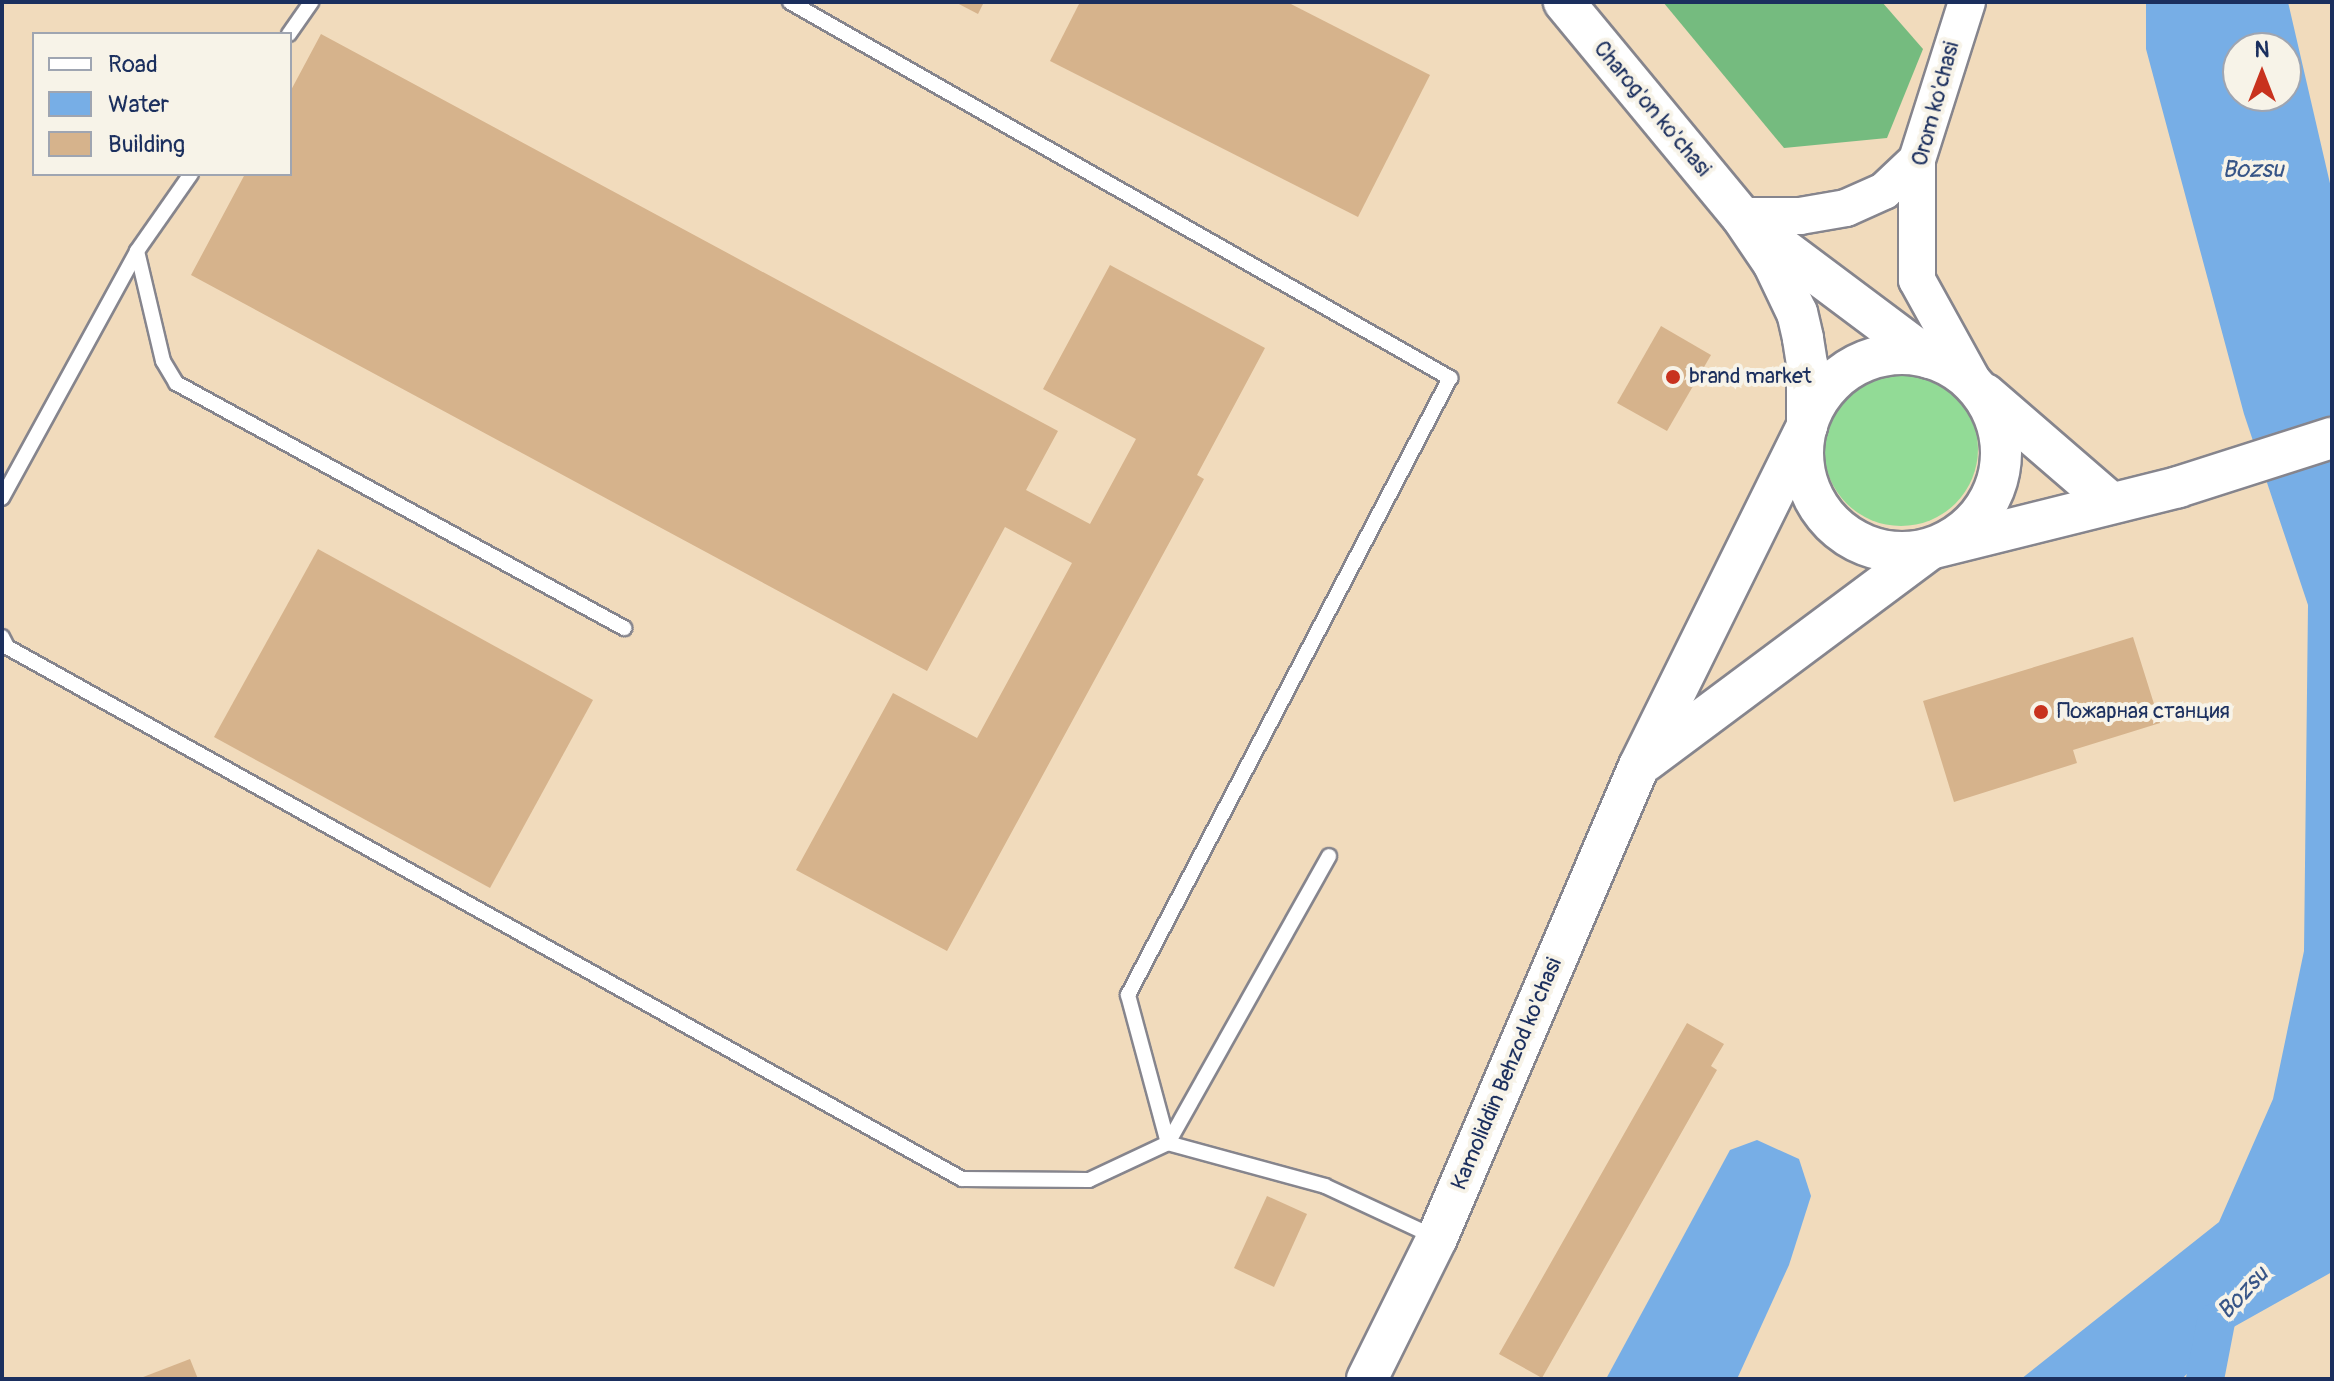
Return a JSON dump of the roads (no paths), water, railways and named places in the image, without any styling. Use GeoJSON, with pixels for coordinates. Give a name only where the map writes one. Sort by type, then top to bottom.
{"type":"FeatureCollection","features":[{"type":"Feature","properties":{"kind":"main road","name":"Charog'on ko'chasi"},"geometry":{"type":"LineString","coordinates":[[1564,2],[1741,216]]}},
{"type":"Feature","properties":{"kind":"main road"},"geometry":{"type":"LineString","coordinates":[[1741,216],[1929,358]]}},
{"type":"Feature","properties":{"kind":"main road"},"geometry":{"type":"LineString","coordinates":[[1741,216],[1773,263],[1797,313],[1807,364],[1807,426],[1803,455],[1808,486],[1822,512],[1844,534],[1871,548],[1900,553],[1930,549],[2178,487],[2332,438]]}},
{"type":"Feature","properties":{"kind":"main road"},"geometry":{"type":"LineString","coordinates":[[1807,426],[1820,397],[1842,374],[1870,360],[1902,354],[1929,358],[1954,368],[2110,502]]}},
{"type":"Feature","properties":{"kind":"main road"},"geometry":{"type":"LineString","coordinates":[[1639,766],[1930,549],[1961,534],[1985,510],[1998,479],[1999,435],[1993,413],[1975,385]]}},
{"type":"Feature","properties":{"kind":"main road","name":"Kamoliddin Behzod ko'chasi"},"geometry":{"type":"LineString","coordinates":[[1367,1379],[1437,1238],[1639,766],[1807,426]]}},
{"type":"Feature","properties":{"kind":"street","name":"Orom ko'chasi"},"geometry":{"type":"LineString","coordinates":[[1967,2],[1917,160],[1917,280],[1975,385]]}},
{"type":"Feature","properties":{"kind":"street"},"geometry":{"type":"LineString","coordinates":[[1741,216],[1800,216],[1846,208],[1884,191],[1917,160]]}},
{"type":"Feature","properties":{"kind":"lane"},"geometry":{"type":"LineString","coordinates":[[290,32],[311,2]]}},
{"type":"Feature","properties":{"kind":"lane"},"geometry":{"type":"LineString","coordinates":[[790,2],[1450,378],[1128,995],[1168,1143]]}},
{"type":"Feature","properties":{"kind":"lane"},"geometry":{"type":"LineString","coordinates":[[2,498],[137,251],[190,176]]}},
{"type":"Feature","properties":{"kind":"lane"},"geometry":{"type":"LineString","coordinates":[[137,251],[163,361],[176,383],[624,628]]}},
{"type":"Feature","properties":{"kind":"lane"},"geometry":{"type":"LineString","coordinates":[[2,637],[7,647],[21,655],[962,1179],[1089,1180],[1168,1143],[1329,856]]}},
{"type":"Feature","properties":{"kind":"lane"},"geometry":{"type":"LineString","coordinates":[[1168,1143],[1325,1186],[1437,1238]]}},
{"type":"Feature","properties":{"kind":"water","name":"Bozsu"},"geometry":{"type":"Polygon","coordinates":[[[2146,2],[2288,2],[2295,32],[2222,32],[2222,112],[2302,112],[2302,62],[2332,192],[2332,1272],[2230,1329],[2182,1379],[2021,1379],[2219,1222],[2273,1099],[2304,951],[2308,605],[2244,414],[2146,49],[2146,2]]]}},
{"type":"Feature","properties":{"kind":"water"},"geometry":{"type":"Polygon","coordinates":[[[1757,1140],[1799,1159],[1811,1196],[1789,1265],[1737,1379],[1606,1379],[1730,1150],[1757,1140]]]}},
{"type":"Feature","properties":{"kind":"waterway"},"geometry":{"type":"LineString","coordinates":[[2205,1379],[2216,1322]]}},
{"type":"Feature","properties":{"kind":"place","name":"brand market"},"geometry":{"type":"Point","coordinates":[1673,377]}},
{"type":"Feature","properties":{"kind":"place","name":"Пожарная станция"},"geometry":{"type":"Point","coordinates":[2041,712]}}]}
